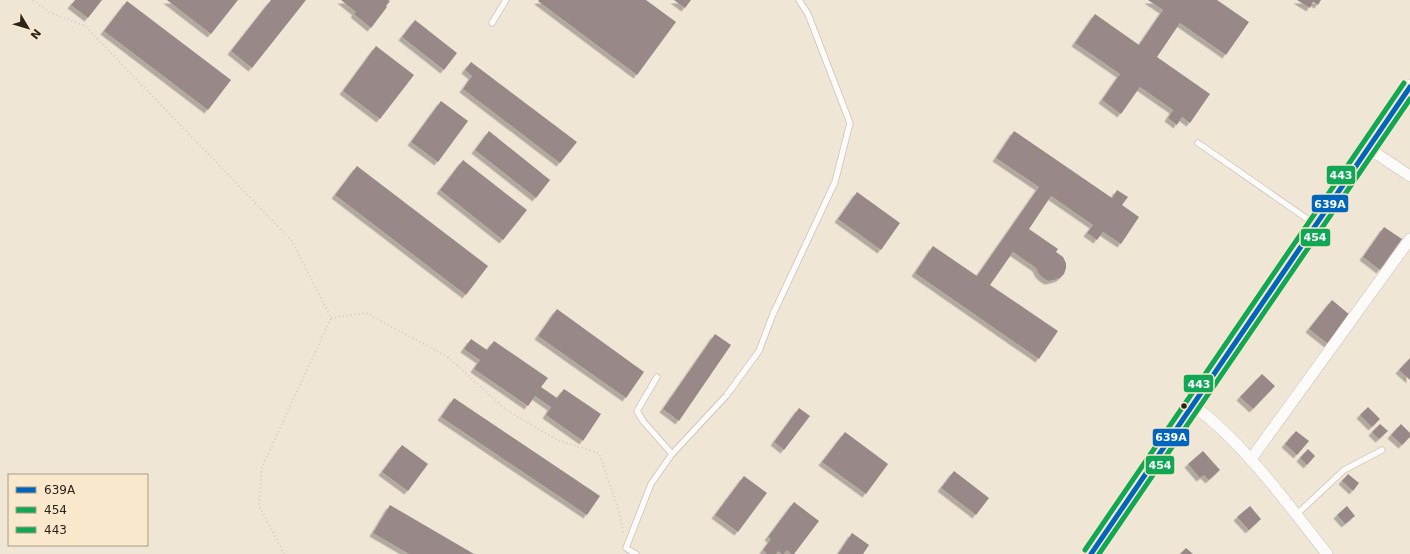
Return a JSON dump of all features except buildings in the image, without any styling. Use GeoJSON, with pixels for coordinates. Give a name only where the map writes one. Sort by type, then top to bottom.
{"type":"FeatureCollection","features":[{"type":"Feature","properties":{"kind":"main road"},"geometry":{"type":"LineString","coordinates":[[1091,554],[1410,87]]}},
{"type":"Feature","properties":{"kind":"street"},"geometry":{"type":"LineString","coordinates":[[1368,148],[1410,176]]}},
{"type":"Feature","properties":{"kind":"street"},"geometry":{"type":"LineString","coordinates":[[1251,459],[1410,239]]}},
{"type":"Feature","properties":{"kind":"street"},"geometry":{"type":"LineString","coordinates":[[1193,405],[1211,418],[1251,459],[1327,554]]}},
{"type":"Feature","properties":{"kind":"lane"},"geometry":{"type":"LineString","coordinates":[[492,23],[506,0]]}},
{"type":"Feature","properties":{"kind":"lane"},"geometry":{"type":"LineString","coordinates":[[636,554],[626,548],[651,484],[672,454],[726,396],[759,351],[773,314],[835,182],[850,123],[808,14],[799,0]]}},
{"type":"Feature","properties":{"kind":"lane"},"geometry":{"type":"LineString","coordinates":[[1198,143],[1316,225]]}},
{"type":"Feature","properties":{"kind":"lane"},"geometry":{"type":"LineString","coordinates":[[657,377],[637,411],[643,421],[672,454]]}},
{"type":"Feature","properties":{"kind":"lane"},"geometry":{"type":"LineString","coordinates":[[1296,515],[1344,470],[1382,450]]}},
{"type":"Feature","properties":{"kind":"path"},"geometry":{"type":"LineString","coordinates":[[33,0],[50,12],[86,26],[292,241],[331,318]]}},
{"type":"Feature","properties":{"kind":"path"},"geometry":{"type":"LineString","coordinates":[[331,318],[366,313],[448,357],[505,409],[557,440],[599,453],[618,507],[626,548]]}},
{"type":"Feature","properties":{"kind":"path"},"geometry":{"type":"LineString","coordinates":[[284,554],[259,505],[262,467],[331,318]]}},
{"type":"Feature","properties":{"kind":"transit line","name":"443"},"geometry":{"type":"LineString","coordinates":[[1085,550],[1404,83]]}},
{"type":"Feature","properties":{"kind":"transit line","name":"639А"},"geometry":{"type":"LineString","coordinates":[[1091,554],[1410,87]]}},
{"type":"Feature","properties":{"kind":"transit line","name":"454"},"geometry":{"type":"LineString","coordinates":[[1099,554],[1410,99]]}}]}
